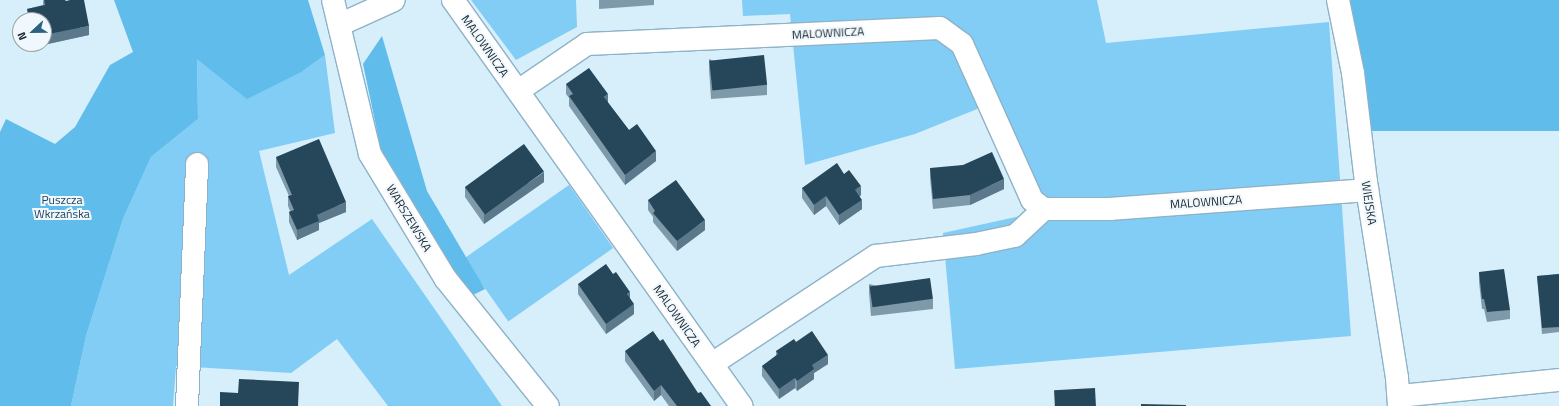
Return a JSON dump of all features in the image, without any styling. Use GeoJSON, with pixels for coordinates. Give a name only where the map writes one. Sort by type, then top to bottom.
{"type":"FeatureCollection","features":[{"type":"Feature","properties":{"kind":"street","name":"WARSZEWSKA"},"geometry":{"type":"LineString","coordinates":[[333,0],[370,154],[445,278],[548,406]]}},
{"type":"Feature","properties":{"kind":"street"},"geometry":{"type":"LineString","coordinates":[[339,25],[394,0]]}},
{"type":"Feature","properties":{"kind":"street","name":"MALOWNICZA"},"geometry":{"type":"LineString","coordinates":[[453,0],[741,406]]}},
{"type":"Feature","properties":{"kind":"street","name":"WIEJSKA"},"geometry":{"type":"LineString","coordinates":[[1338,0],[1353,73],[1367,190],[1399,401]]}},
{"type":"Feature","properties":{"kind":"street","name":"MALOWNICZA"},"geometry":{"type":"LineString","coordinates":[[518,91],[587,44],[940,28],[962,44],[1032,200],[1044,209],[1110,209],[1367,190]]}},
{"type":"Feature","properties":{"kind":"street"},"geometry":{"type":"LineString","coordinates":[[187,406],[196,164]]}},
{"type":"Feature","properties":{"kind":"street"},"geometry":{"type":"LineString","coordinates":[[712,364],[876,256],[976,244],[1016,236],[1044,209]]}},
{"type":"Feature","properties":{"kind":"street"},"geometry":{"type":"LineString","coordinates":[[1399,401],[1559,380]]}},
{"type":"Feature","properties":{"kind":"shaded area"},"geometry":{"type":"Polygon","coordinates":[[[471,0],[576,0],[577,27],[516,60],[471,0]]]}},
{"type":"Feature","properties":{"kind":"shaded area"},"geometry":{"type":"Polygon","coordinates":[[[742,0],[1097,0],[1106,43],[1329,22],[1351,336],[955,369],[943,233],[1029,214],[982,107],[915,134],[805,165],[790,14],[743,16],[742,0]]]}},
{"type":"Feature","properties":{"kind":"shaded area"},"geometry":{"type":"Polygon","coordinates":[[[325,55],[335,133],[259,151],[289,275],[372,219],[502,406],[388,406],[337,339],[291,373],[176,366],[173,406],[71,406],[86,336],[123,219],[151,157],[198,119],[197,58],[303,71],[325,55]]]}},
{"type":"Feature","properties":{"kind":"shaded area"},"geometry":{"type":"Polygon","coordinates":[[[569,185],[613,248],[508,321],[464,258],[569,185]]]}},
{"type":"Feature","properties":{"kind":"green space","name":"Puszcza Wkrzańska"},"geometry":{"type":"Polygon","coordinates":[[[114,0],[308,0],[325,55],[303,71],[247,99],[197,59],[198,119],[151,157],[123,219],[86,336],[71,406],[0,406],[0,132],[6,119],[55,144],[75,127],[110,65],[133,52],[114,0]]]}},
{"type":"Feature","properties":{"kind":"green space"},"geometry":{"type":"Polygon","coordinates":[[[1351,0],[1559,0],[1559,131],[1351,131],[1351,0]]]}},
{"type":"Feature","properties":{"kind":"green space"},"geometry":{"type":"Polygon","coordinates":[[[382,36],[427,191],[485,289],[471,296],[432,242],[381,150],[363,64],[382,36]]]}},
{"type":"Feature","properties":{"kind":"building"},"geometry":{"type":"Polygon","coordinates":[[[44,0],[84,0],[89,26],[52,33],[52,12],[28,12],[27,9],[45,5],[44,0]]]}},
{"type":"Feature","properties":{"kind":"building"},"geometry":{"type":"Polygon","coordinates":[[[764,55],[767,85],[712,91],[709,61],[764,55]]]}},
{"type":"Feature","properties":{"kind":"building"},"geometry":{"type":"Polygon","coordinates":[[[589,68],[608,94],[604,97],[629,130],[637,124],[656,151],[625,175],[569,96],[573,94],[566,84],[589,68]]]}},
{"type":"Feature","properties":{"kind":"building"},"geometry":{"type":"Polygon","coordinates":[[[319,139],[346,202],[317,215],[319,221],[297,230],[289,212],[294,210],[288,196],[292,195],[276,157],[319,139]]]}},
{"type":"Feature","properties":{"kind":"building"},"geometry":{"type":"Polygon","coordinates":[[[524,144],[544,172],[485,214],[465,187],[524,144]]]}},
{"type":"Feature","properties":{"kind":"building"},"geometry":{"type":"Polygon","coordinates":[[[992,152],[1004,179],[970,195],[933,199],[930,168],[963,165],[992,152]]]}},
{"type":"Feature","properties":{"kind":"building"},"geometry":{"type":"Polygon","coordinates":[[[837,163],[844,174],[849,170],[861,186],[855,190],[862,200],[839,215],[826,196],[814,205],[802,188],[837,163]]]}},
{"type":"Feature","properties":{"kind":"building"},"geometry":{"type":"Polygon","coordinates":[[[676,180],[705,220],[677,241],[653,213],[655,211],[648,200],[676,180]]]}},
{"type":"Feature","properties":{"kind":"building"},"geometry":{"type":"Polygon","coordinates":[[[606,264],[613,274],[616,272],[630,292],[627,294],[634,304],[606,324],[578,284],[606,264]]]}},
{"type":"Feature","properties":{"kind":"building"},"geometry":{"type":"Polygon","coordinates":[[[1504,269],[1510,310],[1487,312],[1484,299],[1482,299],[1479,272],[1504,269]]]}},
{"type":"Feature","properties":{"kind":"building"},"geometry":{"type":"Polygon","coordinates":[[[1559,274],[1559,327],[1542,328],[1537,276],[1559,274]]]}},
{"type":"Feature","properties":{"kind":"building"},"geometry":{"type":"Polygon","coordinates":[[[930,278],[933,299],[873,307],[870,286],[930,278]]]}},
{"type":"Feature","properties":{"kind":"building"},"geometry":{"type":"Polygon","coordinates":[[[653,331],[660,341],[663,339],[698,393],[701,392],[711,406],[677,406],[661,385],[654,391],[625,351],[653,331]]]}},
{"type":"Feature","properties":{"kind":"building"},"geometry":{"type":"Polygon","coordinates":[[[812,331],[828,355],[812,365],[814,369],[797,381],[795,378],[779,389],[762,366],[778,354],[776,351],[794,339],[796,342],[812,331]]]}},
{"type":"Feature","properties":{"kind":"building"},"geometry":{"type":"Polygon","coordinates":[[[239,379],[299,382],[298,406],[220,406],[220,392],[238,393],[239,379]]]}},
{"type":"Feature","properties":{"kind":"building"},"geometry":{"type":"Polygon","coordinates":[[[1095,388],[1096,406],[1055,406],[1054,390],[1095,388]]]}},
{"type":"Feature","properties":{"kind":"building"},"geometry":{"type":"Polygon","coordinates":[[[1141,404],[1186,405],[1186,406],[1141,406],[1141,404]]]}}]}
